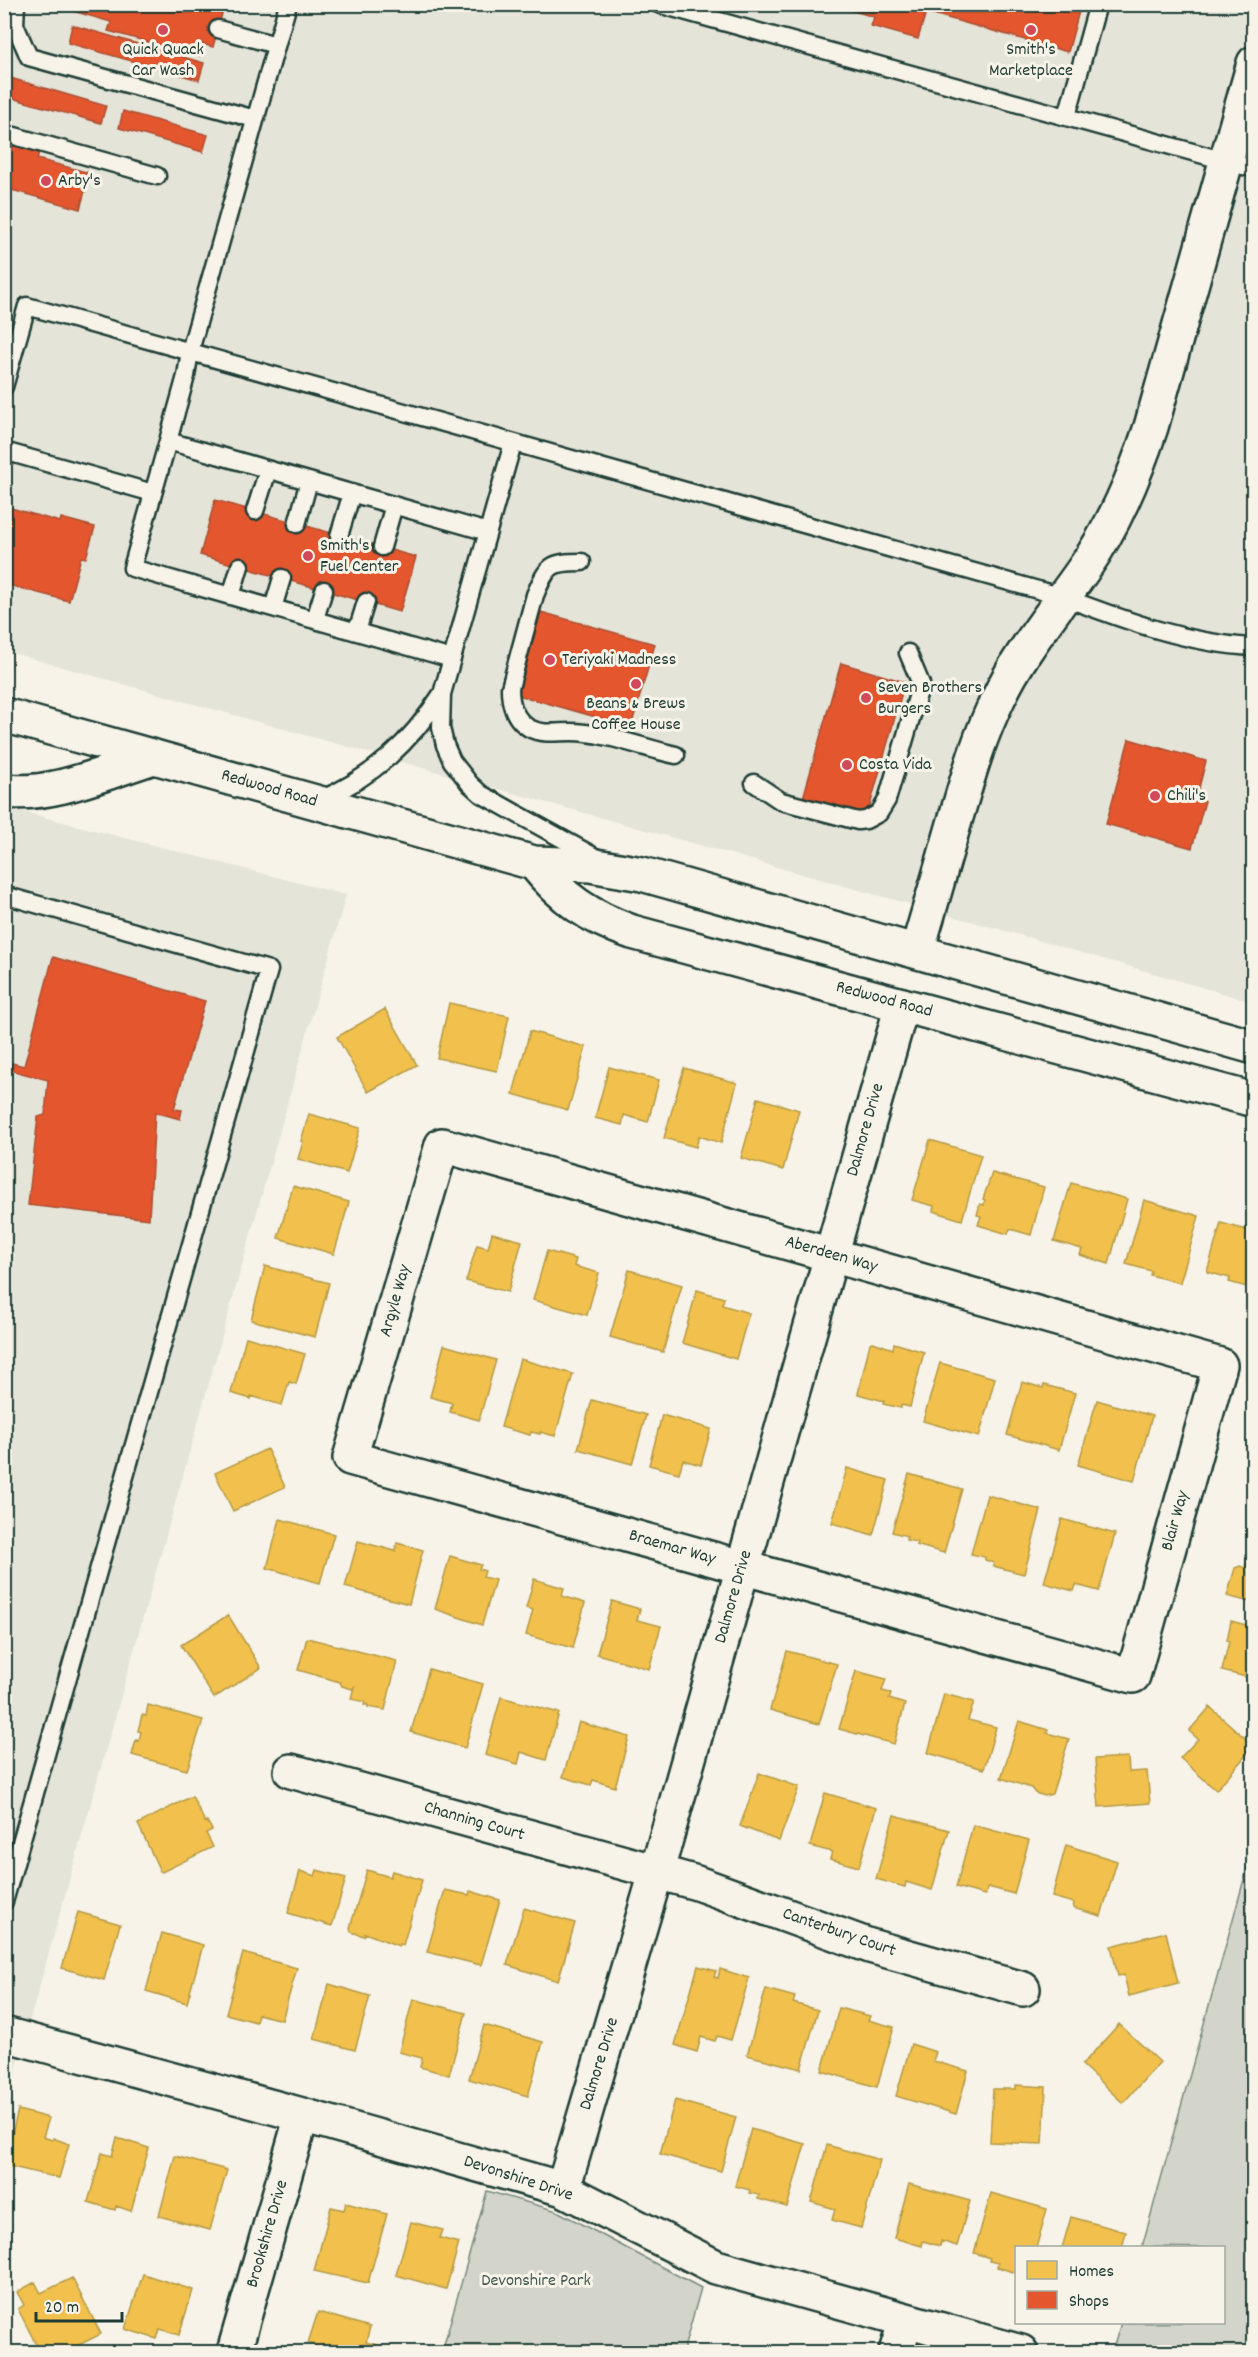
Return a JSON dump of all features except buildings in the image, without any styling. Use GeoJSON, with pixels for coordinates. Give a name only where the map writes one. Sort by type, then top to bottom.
{"type":"FeatureCollection","features":[{"type":"Feature","properties":{"kind":"main road"},"geometry":{"type":"LineString","coordinates":[[917,951],[972,763],[984,730],[1017,663],[1102,540],[1119,510],[1137,469],[1240,165],[1254,63]]}},
{"type":"Feature","properties":{"kind":"main road","name":"Redwood Road"},"geometry":{"type":"LineString","coordinates":[[4,715],[534,863],[562,863],[617,869],[1254,1047]]}},
{"type":"Feature","properties":{"kind":"main road"},"geometry":{"type":"LineString","coordinates":[[4,791],[38,791],[63,786],[154,757]]}},
{"type":"Feature","properties":{"kind":"main road","name":"Redwood Road"},"geometry":{"type":"LineString","coordinates":[[534,863],[564,897],[582,910],[606,923],[632,932],[1254,1100]]}},
{"type":"Feature","properties":{"kind":"main road","name":"Dalmore Drive"},"geometry":{"type":"LineString","coordinates":[[563,2189],[656,1873],[902,1005]]}},
{"type":"Feature","properties":{"kind":"main road","name":"Aberdeen Way"},"geometry":{"type":"LineString","coordinates":[[442,1145],[1220,1365]]}},
{"type":"Feature","properties":{"kind":"main road","name":"Argyle Way"},"geometry":{"type":"LineString","coordinates":[[350,1458],[442,1145]]}},
{"type":"Feature","properties":{"kind":"main road","name":"Blair Way"},"geometry":{"type":"LineString","coordinates":[[1133,1676],[1220,1365]]}},
{"type":"Feature","properties":{"kind":"main road","name":"Braemar Way"},"geometry":{"type":"LineString","coordinates":[[350,1458],[1133,1676]]}},
{"type":"Feature","properties":{"kind":"main road","name":"Channing Court"},"geometry":{"type":"LineString","coordinates":[[291,1771],[656,1873]]}},
{"type":"Feature","properties":{"kind":"main road","name":"Canterbury Court"},"geometry":{"type":"LineString","coordinates":[[656,1873],[697,1883],[870,1946],[1023,1989]]}},
{"type":"Feature","properties":{"kind":"main road","name":"Devonshire Drive"},"geometry":{"type":"LineString","coordinates":[[4,2034],[563,2189],[716,2267],[1021,2352]]}},
{"type":"Feature","properties":{"kind":"main road","name":"Brookshire Drive"},"geometry":{"type":"LineString","coordinates":[[234,2352],[302,2115]]}},
{"type":"Feature","properties":{"kind":"main road"},"geometry":{"type":"LineString","coordinates":[[896,2352],[906,2319]]}},
{"type":"Feature","properties":{"kind":"lane"},"geometry":{"type":"LineString","coordinates":[[16,4],[15,25],[29,57],[255,119]]}},
{"type":"Feature","properties":{"kind":"lane"},"geometry":{"type":"LineString","coordinates":[[288,4],[190,351],[186,376],[132,568],[452,658]]}},
{"type":"Feature","properties":{"kind":"lane"},"geometry":{"type":"LineString","coordinates":[[658,4],[1240,165]]}},
{"type":"Feature","properties":{"kind":"lane"},"geometry":{"type":"LineString","coordinates":[[1066,116],[1098,4]]}},
{"type":"Feature","properties":{"kind":"lane"},"geometry":{"type":"LineString","coordinates":[[218,29],[276,45]]}},
{"type":"Feature","properties":{"kind":"lane"},"geometry":{"type":"LineString","coordinates":[[4,133],[157,176]]}},
{"type":"Feature","properties":{"kind":"lane"},"geometry":{"type":"LineString","coordinates":[[4,387],[27,306],[1064,597],[1125,619],[1180,635],[1214,643],[1254,647]]}},
{"type":"Feature","properties":{"kind":"lane"},"geometry":{"type":"LineString","coordinates":[[168,441],[488,532]]}},
{"type":"Feature","properties":{"kind":"lane"},"geometry":{"type":"LineString","coordinates":[[513,443],[442,694],[441,728],[452,761],[481,794],[617,869]]}},
{"type":"Feature","properties":{"kind":"lane"},"geometry":{"type":"LineString","coordinates":[[4,451],[153,493]]}},
{"type":"Feature","properties":{"kind":"lane"},"geometry":{"type":"LineString","coordinates":[[255,512],[267,470]]}},
{"type":"Feature","properties":{"kind":"lane"},"geometry":{"type":"LineString","coordinates":[[297,524],[309,482]]}},
{"type":"Feature","properties":{"kind":"lane"},"geometry":{"type":"LineString","coordinates":[[339,536],[352,493]]}},
{"type":"Feature","properties":{"kind":"lane"},"geometry":{"type":"LineString","coordinates":[[382,547],[394,505]]}},
{"type":"Feature","properties":{"kind":"lane"},"geometry":{"type":"LineString","coordinates":[[582,561],[558,562],[541,580],[510,688],[510,700],[514,712],[522,722],[538,732],[585,733],[676,755]]}},
{"type":"Feature","properties":{"kind":"lane"},"geometry":{"type":"LineString","coordinates":[[231,596],[240,566]]}},
{"type":"Feature","properties":{"kind":"lane"},"geometry":{"type":"LineString","coordinates":[[273,608],[282,578]]}},
{"type":"Feature","properties":{"kind":"lane"},"geometry":{"type":"LineString","coordinates":[[315,619],[324,590]]}},
{"type":"Feature","properties":{"kind":"lane"},"geometry":{"type":"LineString","coordinates":[[357,631],[366,602]]}},
{"type":"Feature","properties":{"kind":"lane"},"geometry":{"type":"LineString","coordinates":[[754,783],[781,801],[849,820],[866,820],[879,813],[887,800],[921,684],[908,653]]}},
{"type":"Feature","properties":{"kind":"lane"},"geometry":{"type":"LineString","coordinates":[[316,802],[342,791],[389,759],[409,740],[442,694]]}},
{"type":"Feature","properties":{"kind":"lane"},"geometry":{"type":"LineString","coordinates":[[4,895],[269,970],[4,1902]]}},
{"type":"Feature","properties":{"kind":"shaded area"},"geometry":{"type":"Polygon","coordinates":[[[4,5],[1253,5],[1253,1002],[5,651],[4,5]]]}},
{"type":"Feature","properties":{"kind":"shaded area"},"geometry":{"type":"Polygon","coordinates":[[[5,807],[346,895],[5,2109],[5,807]]]}},
{"type":"Feature","properties":{"kind":"green space"},"geometry":{"type":"Polygon","coordinates":[[[1253,1847],[1253,2352],[1112,2352],[1121,2324],[1225,2324],[1225,2246],[1142,2246],[1253,1847]]]}},
{"type":"Feature","properties":{"kind":"green space","name":"Devonshire Park"},"geometry":{"type":"Polygon","coordinates":[[[487,2191],[557,2211],[701,2288],[683,2352],[442,2352],[487,2191]]]}},
{"type":"Feature","properties":{"kind":"place","name":"Quick Quack Car Wash"},"geometry":{"type":"Point","coordinates":[163,30]}},
{"type":"Feature","properties":{"kind":"place","name":"Smith's Marketplace"},"geometry":{"type":"Point","coordinates":[1031,30]}},
{"type":"Feature","properties":{"kind":"place","name":"Arby's"},"geometry":{"type":"Point","coordinates":[46,181]}},
{"type":"Feature","properties":{"kind":"place","name":"Smith's Fuel Center"},"geometry":{"type":"Point","coordinates":[308,556]}},
{"type":"Feature","properties":{"kind":"place","name":"Teriyaki Madness"},"geometry":{"type":"Point","coordinates":[550,660]}},
{"type":"Feature","properties":{"kind":"place","name":"Beans & Brews Coffee House"},"geometry":{"type":"Point","coordinates":[636,684]}},
{"type":"Feature","properties":{"kind":"place","name":"Seven Brothers Burgers"},"geometry":{"type":"Point","coordinates":[866,698]}},
{"type":"Feature","properties":{"kind":"place","name":"Costa Vida"},"geometry":{"type":"Point","coordinates":[847,765]}},
{"type":"Feature","properties":{"kind":"place","name":"Chili's"},"geometry":{"type":"Point","coordinates":[1155,796]}}]}
